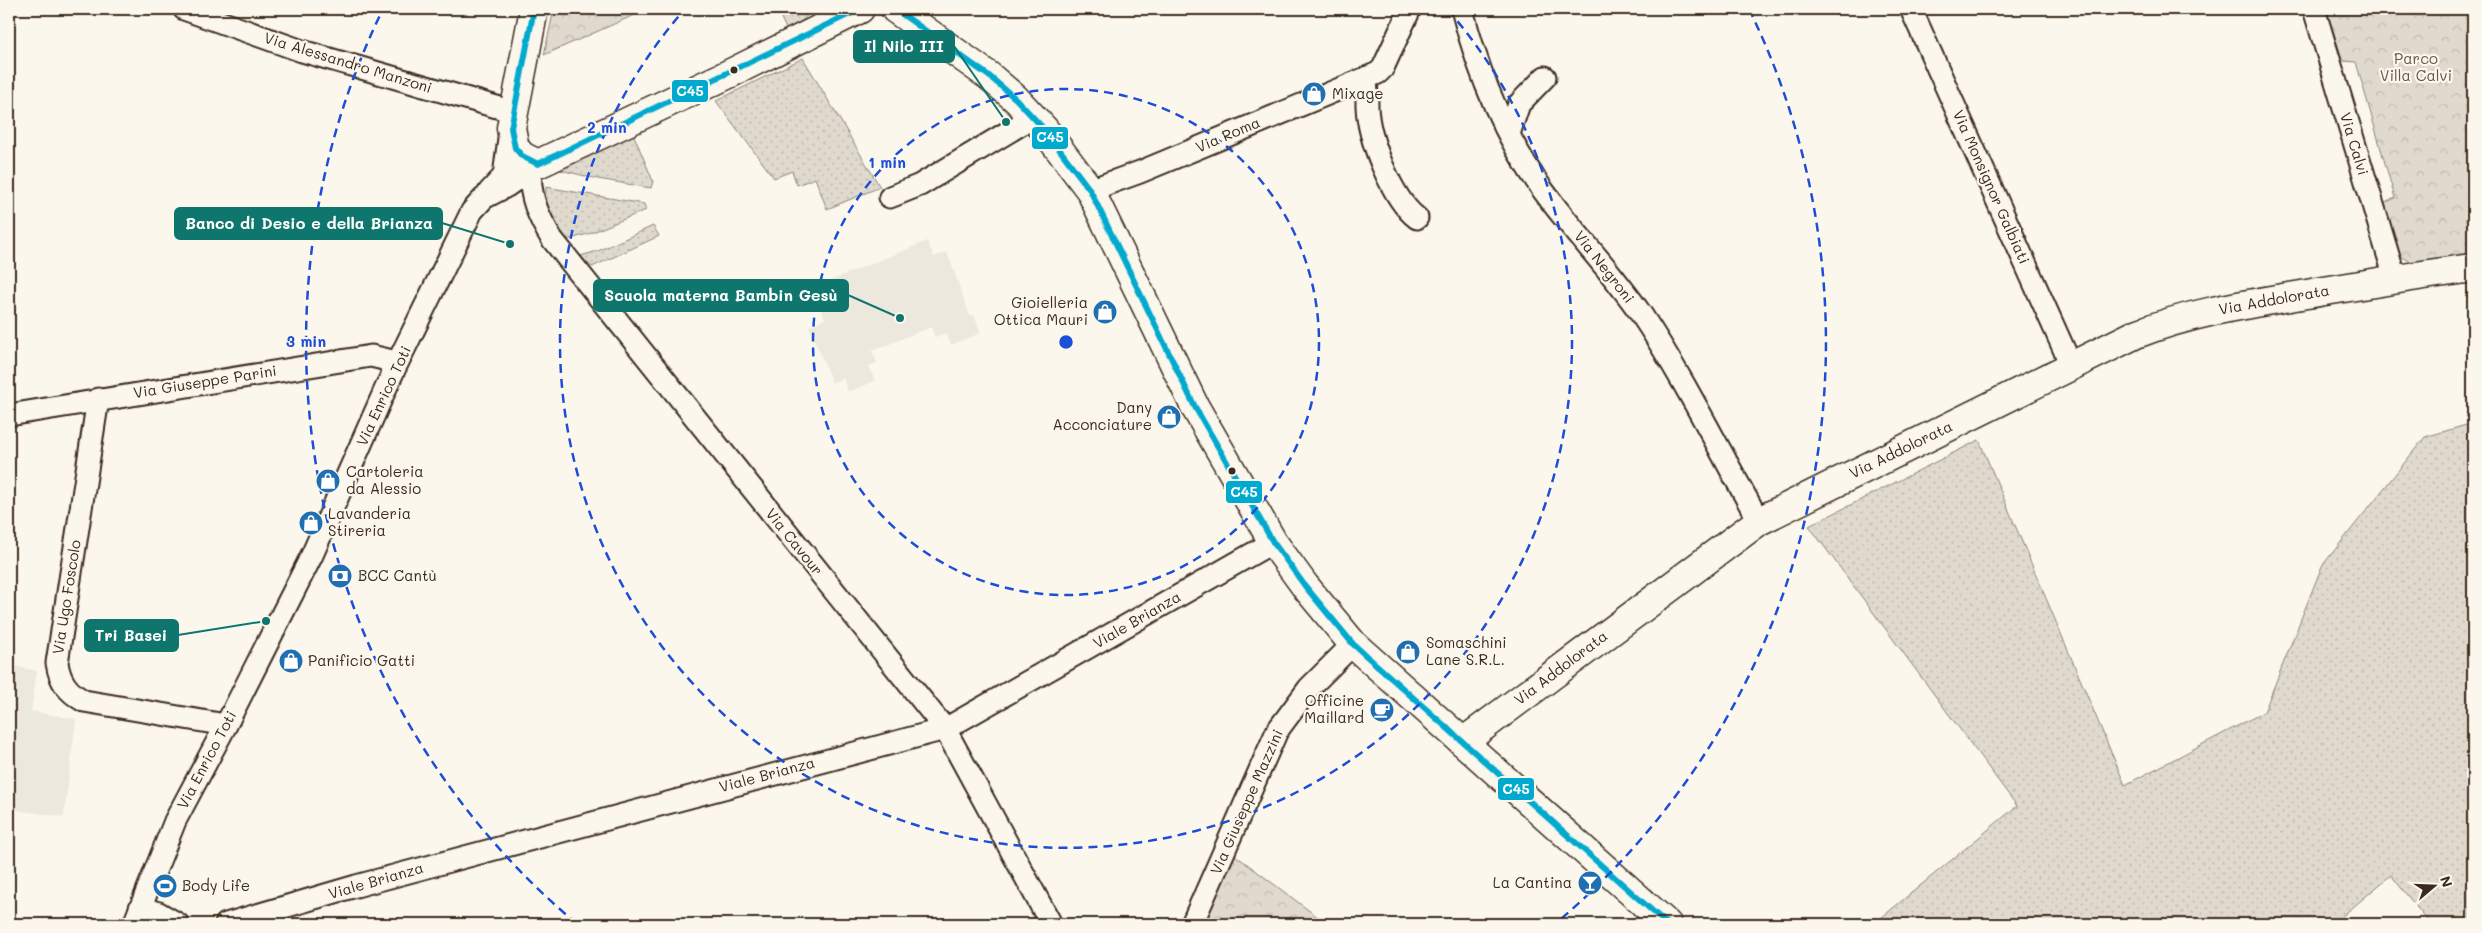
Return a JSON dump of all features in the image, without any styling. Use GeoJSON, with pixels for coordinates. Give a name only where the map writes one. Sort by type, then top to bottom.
{"type":"FeatureCollection","features":[{"type":"Feature","properties":{"kind":"street","name":"Via Alessandro Manzoni"},"geometry":{"type":"LineString","coordinates":[[184,9],[302,51],[512,120]]}},
{"type":"Feature","properties":{"kind":"street"},"geometry":{"type":"LineString","coordinates":[[484,198],[504,176],[512,120],[534,9]]}},
{"type":"Feature","properties":{"kind":"street"},"geometry":{"type":"LineString","coordinates":[[806,36],[824,9]]}},
{"type":"Feature","properties":{"kind":"street","name":"Via Enrico Toti"},"geometry":{"type":"LineString","coordinates":[[137,916],[174,821],[226,725],[312,556],[394,372],[472,211],[484,198],[507,186],[535,166],[860,9]]}},
{"type":"Feature","properties":{"kind":"street"},"geometry":{"type":"LineString","coordinates":[[895,9],[1001,85],[1033,117],[1090,190],[1195,407],[1273,542],[1305,586],[1353,644],[1667,924]]}},
{"type":"Feature","properties":{"kind":"street","name":"Via Roma"},"geometry":{"type":"LineString","coordinates":[[1090,190],[1140,172],[1330,92],[1366,79],[1383,68],[1410,9]]}},
{"type":"Feature","properties":{"kind":"street","name":"Via Negroni"},"geometry":{"type":"LineString","coordinates":[[1462,9],[1482,78],[1491,101],[1509,134],[1553,204],[1641,313],[1759,521]]}},
{"type":"Feature","properties":{"kind":"street","name":"Via Monsignor Galbiati"},"geometry":{"type":"LineString","coordinates":[[1911,9],[2071,365]]}},
{"type":"Feature","properties":{"kind":"street","name":"Via Calvi"},"geometry":{"type":"LineString","coordinates":[[2314,9],[2395,278]]}},
{"type":"Feature","properties":{"kind":"street"},"geometry":{"type":"LineString","coordinates":[[1509,134],[1519,104],[1545,77]]}},
{"type":"Feature","properties":{"kind":"street"},"geometry":{"type":"LineString","coordinates":[[1366,79],[1370,123],[1383,168],[1398,194],[1417,218]]}},
{"type":"Feature","properties":{"kind":"street"},"geometry":{"type":"LineString","coordinates":[[890,196],[920,185],[1033,117]]}},
{"type":"Feature","properties":{"kind":"street"},"geometry":{"type":"LineString","coordinates":[[512,120],[515,148],[535,166]]}},
{"type":"Feature","properties":{"kind":"street","name":"Via Cavour"},"geometry":{"type":"LineString","coordinates":[[535,166],[531,190],[538,214],[552,239],[945,729],[1051,924]]}},
{"type":"Feature","properties":{"kind":"street","name":"Via Addolorata"},"geometry":{"type":"LineString","coordinates":[[1463,742],[1759,521],[2136,334],[2173,319],[2210,311],[2395,278],[2473,268]]}},
{"type":"Feature","properties":{"kind":"street","name":"Via Giuseppe Parini"},"geometry":{"type":"LineString","coordinates":[[9,416],[98,399],[371,356],[388,360],[394,372]]}},
{"type":"Feature","properties":{"kind":"street","name":"Via Ugo Foscolo"},"geometry":{"type":"LineString","coordinates":[[98,399],[57,663],[62,680],[67,689],[84,701],[226,725]]}},
{"type":"Feature","properties":{"kind":"street","name":"Viale Brianza"},"geometry":{"type":"LineString","coordinates":[[226,924],[365,884],[945,729],[1273,542]]}},
{"type":"Feature","properties":{"kind":"street","name":"Via Giuseppe Mazzini"},"geometry":{"type":"LineString","coordinates":[[1192,924],[1278,730],[1309,688],[1353,644]]}},
{"type":"Feature","properties":{"kind":"street"},"geometry":{"type":"LineString","coordinates":[[137,916],[159,913],[178,924]]}},
{"type":"Feature","properties":{"kind":"shaded area"},"geometry":{"type":"Polygon","coordinates":[[[927,241],[934,257],[947,252],[970,316],[974,315],[981,333],[951,345],[946,333],[935,337],[931,327],[872,351],[877,363],[869,366],[875,381],[848,392],[843,378],[832,383],[809,326],[825,319],[812,288],[927,241]]]}},
{"type":"Feature","properties":{"kind":"shaded area"},"geometry":{"type":"Polygon","coordinates":[[[9,665],[37,671],[31,711],[76,719],[64,817],[9,809],[9,665]]]}},
{"type":"Feature","properties":{"kind":"green space"},"geometry":{"type":"Polygon","coordinates":[[[554,9],[648,9],[544,55],[554,9]]]}},
{"type":"Feature","properties":{"kind":"green space"},"geometry":{"type":"Polygon","coordinates":[[[777,9],[813,9],[803,20],[787,31],[777,9]]]}},
{"type":"Feature","properties":{"kind":"green space","name":"Parco Villa Calvi"},"geometry":{"type":"Polygon","coordinates":[[[2326,9],[2473,9],[2473,255],[2414,263],[2400,256],[2383,204],[2395,198],[2356,62],[2343,61],[2326,9]]]}},
{"type":"Feature","properties":{"kind":"green space"},"geometry":{"type":"Polygon","coordinates":[[[803,58],[880,187],[827,209],[815,178],[797,185],[792,171],[774,178],[716,101],[803,58]]]}},
{"type":"Feature","properties":{"kind":"green space"},"geometry":{"type":"Polygon","coordinates":[[[632,131],[653,181],[651,188],[598,179],[552,168],[632,131]]]}},
{"type":"Feature","properties":{"kind":"green space"},"geometry":{"type":"Polygon","coordinates":[[[546,187],[644,204],[646,210],[588,234],[566,240],[545,207],[546,187]]]}},
{"type":"Feature","properties":{"kind":"green space"},"geometry":{"type":"Polygon","coordinates":[[[653,226],[659,236],[592,267],[580,256],[598,251],[653,226]]]}},
{"type":"Feature","properties":{"kind":"green space"},"geometry":{"type":"Polygon","coordinates":[[[2473,423],[2473,924],[2430,924],[2391,875],[2333,924],[1887,924],[1881,918],[2017,806],[1809,526],[1979,440],[2125,785],[2264,712],[2322,566],[2425,437],[2473,423]]]}},
{"type":"Feature","properties":{"kind":"green space"},"geometry":{"type":"Polygon","coordinates":[[[1235,855],[1327,924],[1203,924],[1235,855]]]}},
{"type":"Feature","properties":{"kind":"transit line","name":"C45"},"geometry":{"type":"LineString","coordinates":[[534,9],[511,128],[515,148],[522,156],[538,164],[860,9]]}},
{"type":"Feature","properties":{"kind":"transit line","name":"C45"},"geometry":{"type":"LineString","coordinates":[[895,9],[989,76],[1016,99],[1044,129],[1090,190],[1195,407],[1273,542],[1305,586],[1353,644],[1667,924]]}},
{"type":"Feature","properties":{"kind":"place","name":"Mixage"},"geometry":{"type":"Point","coordinates":[1314,94]}},
{"type":"Feature","properties":{"kind":"place","name":"Il Nilo III"},"geometry":{"type":"Point","coordinates":[1006,122]}},
{"type":"Feature","properties":{"kind":"place","name":"Banco di Desio e della Brianza"},"geometry":{"type":"Point","coordinates":[510,244]}},
{"type":"Feature","properties":{"kind":"place","name":"Gioielleria Ottica Mauri"},"geometry":{"type":"Point","coordinates":[1105,312]}},
{"type":"Feature","properties":{"kind":"place","name":"Scuola materna Bambin Gesù"},"geometry":{"type":"Point","coordinates":[900,318]}},
{"type":"Feature","properties":{"kind":"place","name":"Dany Acconciature"},"geometry":{"type":"Point","coordinates":[1169,417]}},
{"type":"Feature","properties":{"kind":"place","name":"Cartoleria da Alessio"},"geometry":{"type":"Point","coordinates":[328,481]}},
{"type":"Feature","properties":{"kind":"place","name":"Lavanderia Stireria"},"geometry":{"type":"Point","coordinates":[311,523]}},
{"type":"Feature","properties":{"kind":"place","name":"BCC Cantù"},"geometry":{"type":"Point","coordinates":[340,576]}},
{"type":"Feature","properties":{"kind":"place","name":"Tri Basei"},"geometry":{"type":"Point","coordinates":[266,621]}},
{"type":"Feature","properties":{"kind":"place","name":"Somaschini Lane S.R.L."},"geometry":{"type":"Point","coordinates":[1408,652]}},
{"type":"Feature","properties":{"kind":"place","name":"Panificio Gatti"},"geometry":{"type":"Point","coordinates":[291,661]}},
{"type":"Feature","properties":{"kind":"place","name":"Officine Maillard"},"geometry":{"type":"Point","coordinates":[1382,710]}},
{"type":"Feature","properties":{"kind":"place","name":"La Cantina"},"geometry":{"type":"Point","coordinates":[1590,883]}},
{"type":"Feature","properties":{"kind":"place","name":"Body Life"},"geometry":{"type":"Point","coordinates":[165,886]}}]}
